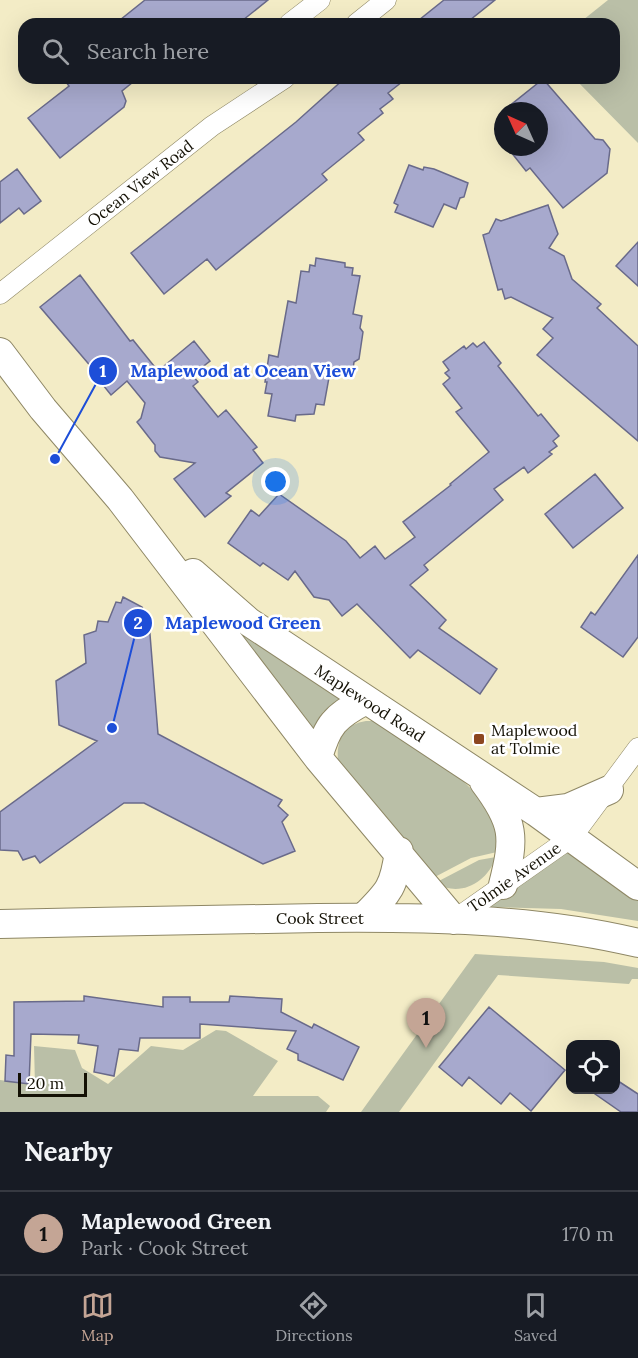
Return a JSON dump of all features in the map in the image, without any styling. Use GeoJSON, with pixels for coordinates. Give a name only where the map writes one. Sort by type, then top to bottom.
{"type":"FeatureCollection","features":[{"type":"Feature","properties":{"kind":"street"},"geometry":{"type":"LineString","coordinates":[[297,18],[320,0]]}},
{"type":"Feature","properties":{"kind":"street"},"geometry":{"type":"LineString","coordinates":[[364,18],[386,0]]}},
{"type":"Feature","properties":{"kind":"street","name":"Ocean View Road"},"geometry":{"type":"LineString","coordinates":[[0,294],[212,126],[276,84]]}},
{"type":"Feature","properties":{"kind":"street","name":"Maplewood Road"},"geometry":{"type":"LineString","coordinates":[[0,352],[44,409],[120,499],[318,758],[399,851],[454,920]]}},
{"type":"Feature","properties":{"kind":"street","name":"Maplewood Road"},"geometry":{"type":"LineString","coordinates":[[120,499],[182,563],[249,622],[536,812],[638,886]]}},
{"type":"Feature","properties":{"kind":"street"},"geometry":{"type":"LineString","coordinates":[[318,758],[325,732],[342,712],[366,700]]}},
{"type":"Feature","properties":{"kind":"street","name":"Tolmie Avenue"},"geometry":{"type":"LineString","coordinates":[[454,920],[572,837],[638,748]]}},
{"type":"Feature","properties":{"kind":"street"},"geometry":{"type":"LineString","coordinates":[[478,773],[502,806],[510,830],[512,848],[503,885]]}},
{"type":"Feature","properties":{"kind":"street"},"geometry":{"type":"LineString","coordinates":[[536,812],[568,808],[609,790]]}},
{"type":"Feature","properties":{"kind":"street"},"geometry":{"type":"LineString","coordinates":[[363,918],[381,900],[395,881],[399,851]]}},
{"type":"Feature","properties":{"kind":"street","name":"Cook Street"},"geometry":{"type":"LineString","coordinates":[[0,924],[363,918],[454,920],[609,936],[638,943]]}},
{"type":"Feature","properties":{"kind":"green space"},"geometry":{"type":"Polygon","coordinates":[[[608,0],[638,0],[638,143],[580,84],[620,84],[620,18],[586,18],[608,0]]]}},
{"type":"Feature","properties":{"kind":"green space"},"geometry":{"type":"Polygon","coordinates":[[[229,623],[342,698],[323,712],[312,731],[229,623]]]}},
{"type":"Feature","properties":{"kind":"green space"},"geometry":{"type":"Polygon","coordinates":[[[366,721],[375,721],[435,759],[472,790],[486,808],[495,829],[497,852],[471,858],[431,879],[338,761],[338,747],[343,735],[352,726],[366,721]]]}},
{"type":"Feature","properties":{"kind":"green space"},"geometry":{"type":"Polygon","coordinates":[[[565,850],[638,896],[638,921],[561,909],[487,907],[565,850]]]}},
{"type":"Feature","properties":{"kind":"green space"},"geometry":{"type":"Polygon","coordinates":[[[496,857],[486,874],[472,885],[454,889],[435,883],[479,860],[496,857]]]}},
{"type":"Feature","properties":{"kind":"green space"},"geometry":{"type":"Polygon","coordinates":[[[475,954],[604,962],[638,968],[638,979],[632,979],[629,984],[498,975],[399,1112],[361,1112],[475,954]]]}},
{"type":"Feature","properties":{"kind":"green space"},"geometry":{"type":"Polygon","coordinates":[[[216,1030],[226,1031],[278,1061],[253,1096],[318,1096],[330,1106],[326,1112],[0,1112],[0,1080],[35,1085],[34,1046],[75,1050],[82,1068],[108,1084],[151,1046],[183,1050],[216,1030]]]}},
{"type":"Feature","properties":{"kind":"building"},"geometry":{"type":"Polygon","coordinates":[[[145,0],[268,0],[246,18],[122,18],[145,0]]]}},
{"type":"Feature","properties":{"kind":"building"},"geometry":{"type":"Polygon","coordinates":[[[444,0],[495,0],[472,18],[422,18],[444,0]]]}},
{"type":"Feature","properties":{"kind":"building"},"geometry":{"type":"Polygon","coordinates":[[[68,84],[131,84],[122,91],[126,101],[124,107],[60,158],[28,118],[69,86],[68,84]]]}},
{"type":"Feature","properties":{"kind":"building"},"geometry":{"type":"Polygon","coordinates":[[[338,84],[399,84],[388,93],[393,99],[380,109],[383,113],[358,133],[364,140],[322,174],[327,180],[216,270],[207,259],[164,294],[131,253],[296,122],[338,84]]]}},
{"type":"Feature","properties":{"kind":"building"},"geometry":{"type":"Polygon","coordinates":[[[537,84],[547,84],[595,139],[603,140],[610,149],[607,173],[563,208],[530,168],[526,171],[514,156],[548,156],[548,102],[514,102],[537,84]]]}},
{"type":"Feature","properties":{"kind":"building"},"geometry":{"type":"Polygon","coordinates":[[[409,165],[423,170],[424,167],[434,169],[468,183],[464,197],[460,198],[456,209],[444,204],[433,227],[395,212],[398,205],[394,203],[409,165]]]}},
{"type":"Feature","properties":{"kind":"building"},"geometry":{"type":"Polygon","coordinates":[[[17,169],[41,201],[24,214],[19,208],[0,223],[0,182],[17,169]]]}},
{"type":"Feature","properties":{"kind":"building"},"geometry":{"type":"Polygon","coordinates":[[[548,205],[558,234],[549,248],[564,256],[572,279],[601,304],[597,308],[638,346],[638,441],[537,355],[553,338],[543,329],[553,318],[511,297],[505,299],[502,289],[498,290],[483,235],[489,233],[496,219],[501,221],[548,205]]]}},
{"type":"Feature","properties":{"kind":"building"},"geometry":{"type":"Polygon","coordinates":[[[638,242],[638,286],[616,266],[638,242]]]}},
{"type":"Feature","properties":{"kind":"building"},"geometry":{"type":"Polygon","coordinates":[[[316,258],[345,263],[345,267],[353,268],[352,275],[360,276],[353,314],[362,316],[360,328],[363,332],[359,359],[354,362],[352,376],[330,372],[324,405],[316,404],[314,414],[296,415],[295,421],[268,416],[272,394],[265,393],[269,355],[278,357],[288,301],[296,303],[301,271],[309,272],[310,265],[315,266],[316,258]]]}},
{"type":"Feature","properties":{"kind":"building"},"geometry":{"type":"Polygon","coordinates":[[[80,275],[130,341],[133,340],[158,371],[194,341],[210,361],[192,375],[198,382],[193,386],[218,417],[226,410],[257,447],[253,450],[263,463],[226,493],[231,496],[205,517],[174,479],[195,463],[160,457],[155,451],[155,445],[137,422],[141,418],[145,403],[127,381],[111,395],[91,370],[93,369],[40,307],[80,275]]]}},
{"type":"Feature","properties":{"kind":"building"},"geometry":{"type":"Polygon","coordinates":[[[484,342],[501,363],[498,366],[538,416],[541,414],[559,436],[553,441],[557,446],[549,452],[552,454],[528,473],[524,467],[494,489],[503,500],[424,565],[428,570],[410,585],[446,620],[439,628],[497,669],[480,694],[418,650],[410,658],[357,604],[342,616],[329,600],[314,597],[295,571],[288,580],[263,563],[260,566],[228,543],[251,510],[259,516],[279,494],[346,541],[360,558],[375,546],[385,559],[415,537],[403,522],[489,452],[456,412],[462,408],[443,384],[450,378],[445,373],[449,370],[443,362],[464,346],[466,349],[473,343],[477,347],[484,342]]]}},
{"type":"Feature","properties":{"kind":"building"},"geometry":{"type":"Polygon","coordinates":[[[595,474],[623,508],[573,548],[545,514],[595,474]]]}},
{"type":"Feature","properties":{"kind":"building"},"geometry":{"type":"Polygon","coordinates":[[[638,555],[638,637],[623,657],[581,627],[591,612],[595,615],[638,555]]]}},
{"type":"Feature","properties":{"kind":"building"},"geometry":{"type":"Polygon","coordinates":[[[123,597],[142,607],[149,622],[158,734],[282,800],[278,806],[288,815],[282,822],[295,851],[263,864],[144,803],[124,803],[40,863],[35,856],[23,860],[18,851],[0,850],[0,812],[97,741],[59,725],[56,681],[86,663],[84,635],[96,631],[98,621],[108,622],[116,602],[121,603],[123,597]]]}},
{"type":"Feature","properties":{"kind":"building"},"geometry":{"type":"Polygon","coordinates":[[[84,996],[163,1007],[163,997],[190,997],[190,1002],[229,1002],[230,996],[282,999],[281,1012],[312,1028],[314,1024],[359,1047],[343,1080],[298,1060],[298,1054],[287,1049],[296,1031],[200,1024],[200,1038],[140,1038],[138,1051],[119,1049],[114,1076],[94,1072],[98,1046],[78,1043],[79,1035],[31,1034],[29,1084],[5,1081],[6,1055],[14,1056],[14,1002],[84,1001],[84,996]]]}},
{"type":"Feature","properties":{"kind":"building"},"geometry":{"type":"Polygon","coordinates":[[[489,1007],[565,1070],[531,1111],[510,1093],[501,1104],[469,1077],[462,1086],[439,1067],[489,1007]]]}},
{"type":"Feature","properties":{"kind":"building"},"geometry":{"type":"Polygon","coordinates":[[[620,1082],[638,1094],[638,1112],[621,1112],[595,1094],[620,1094],[620,1082]]]}},
{"type":"Feature","properties":{"kind":"place","name":"Maplewood at Ocean View"},"geometry":{"type":"Point","coordinates":[55,459]}},
{"type":"Feature","properties":{"kind":"place","name":"Maplewood Green"},"geometry":{"type":"Point","coordinates":[112,728]}},
{"type":"Feature","properties":{"kind":"place","name":"Maplewood at Tolmie"},"geometry":{"type":"Point","coordinates":[479,739]}},
{"type":"Feature","properties":{"kind":"place","name":"Maplewood Green"},"geometry":{"type":"Point","coordinates":[426,1048]}}]}
